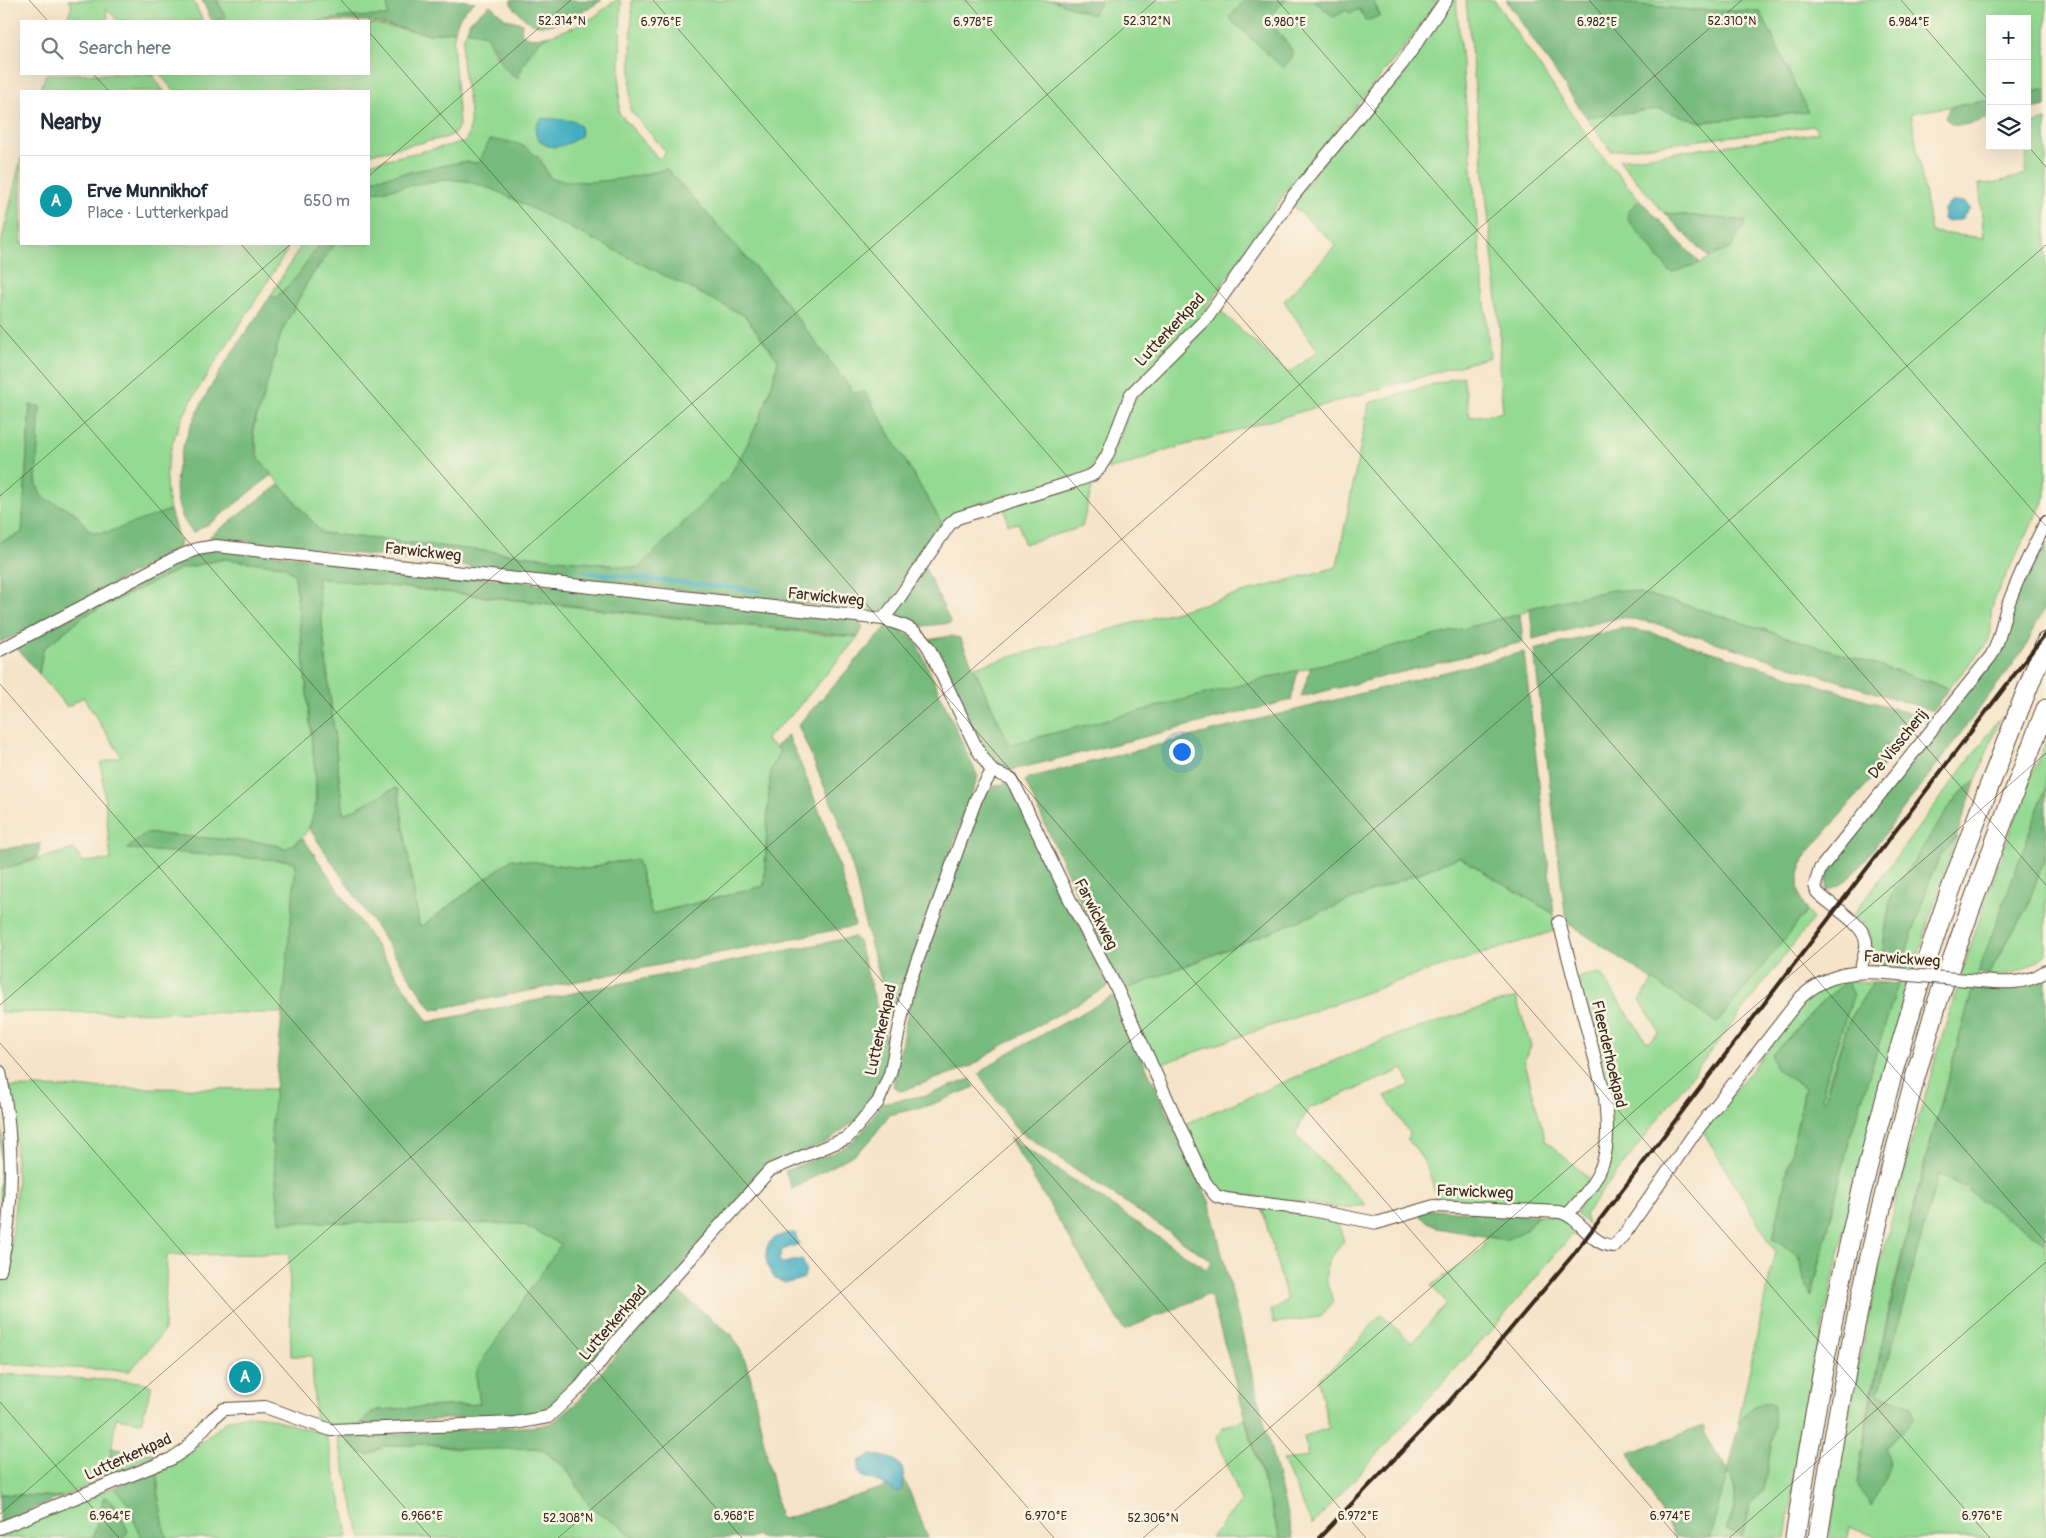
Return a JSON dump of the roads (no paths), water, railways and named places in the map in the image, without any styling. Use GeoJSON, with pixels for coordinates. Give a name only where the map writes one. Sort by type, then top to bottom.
{"type":"FeatureCollection","features":[{"type":"Feature","properties":{"kind":"highway"},"geometry":{"type":"LineString","coordinates":[[1795,1538],[1817,1397],[1829,1336],[1851,1235],[1886,1099],[1919,985],[1966,849],[2046,642]]}},
{"type":"Feature","properties":{"kind":"highway"},"geometry":{"type":"LineString","coordinates":[[1818,1538],[1847,1363],[1874,1236],[1935,1009],[1984,871],[2046,709]]}},
{"type":"Feature","properties":{"kind":"street","name":"Lutterkerkpad"},"geometry":{"type":"LineString","coordinates":[[883,619],[949,525],[957,518],[1080,480],[1098,470],[1107,456],[1131,394],[1207,318],[1293,196],[1402,64],[1446,0]]}},
{"type":"Feature","properties":{"kind":"street","name":"De Visscherij"},"geometry":{"type":"LineString","coordinates":[[1860,971],[1867,946],[1865,937],[1857,925],[1817,892],[1815,885],[1820,869],[1991,656],[2000,637],[2007,607],[2019,577],[2046,522]]}},
{"type":"Feature","properties":{"kind":"street","name":"Farwickweg"},"geometry":{"type":"LineString","coordinates":[[0,650],[175,558],[198,549],[216,546],[883,619],[909,626],[923,638],[977,749],[992,771],[1012,779],[1072,904],[1117,988],[1205,1182],[1216,1196],[1377,1223],[1389,1221],[1416,1210],[1442,1206],[1568,1214],[1603,1243],[1614,1246],[1618,1243],[1694,1134],[1793,1005],[1818,984],[1860,971],[2003,983],[2027,980],[2046,971]]}},
{"type":"Feature","properties":{"kind":"street","name":"Lutterkerkpad"},"geometry":{"type":"LineString","coordinates":[[0,1528],[171,1459],[186,1449],[219,1412],[224,1409],[265,1407],[331,1430],[515,1423],[548,1417],[580,1387],[621,1336],[770,1170],[847,1138],[878,1102],[890,1074],[908,986],[976,799],[992,771]]}},
{"type":"Feature","properties":{"kind":"street","name":"Fleerderhoekpad"},"geometry":{"type":"LineString","coordinates":[[1559,922],[1605,1097],[1608,1127],[1604,1164],[1580,1201],[1568,1214]]}},
{"type":"Feature","properties":{"kind":"street"},"geometry":{"type":"LineString","coordinates":[[0,1072],[9,1151],[10,1196],[8,1228],[0,1270]]}},
{"type":"Feature","properties":{"kind":"water"},"geometry":{"type":"Polygon","coordinates":[[[543,118],[575,121],[580,126],[581,136],[569,143],[555,147],[544,144],[535,132],[538,122],[543,118]]]}},
{"type":"Feature","properties":{"kind":"water"},"geometry":{"type":"Polygon","coordinates":[[[1951,202],[1965,202],[1970,208],[1961,220],[1945,221],[1943,219],[1944,209],[1951,202]]]}},
{"type":"Feature","properties":{"kind":"water"},"geometry":{"type":"Polygon","coordinates":[[[788,1233],[795,1233],[799,1244],[782,1250],[779,1260],[783,1263],[802,1259],[806,1270],[804,1278],[785,1283],[780,1282],[771,1274],[766,1250],[772,1240],[788,1233]]]}},
{"type":"Feature","properties":{"kind":"water"},"geometry":{"type":"Polygon","coordinates":[[[871,1455],[888,1458],[899,1463],[903,1473],[902,1490],[897,1493],[879,1482],[863,1477],[858,1472],[859,1461],[871,1455]]]}},
{"type":"Feature","properties":{"kind":"waterway"},"geometry":{"type":"LineString","coordinates":[[584,572],[761,591]]}},
{"type":"Feature","properties":{"kind":"railway"},"geometry":{"type":"LineString","coordinates":[[1319,1538],[1448,1403],[1573,1255],[2046,633]]}},
{"type":"Feature","properties":{"kind":"place","name":"Erve Munnikhof"},"geometry":{"type":"Point","coordinates":[245,1377]}}]}
